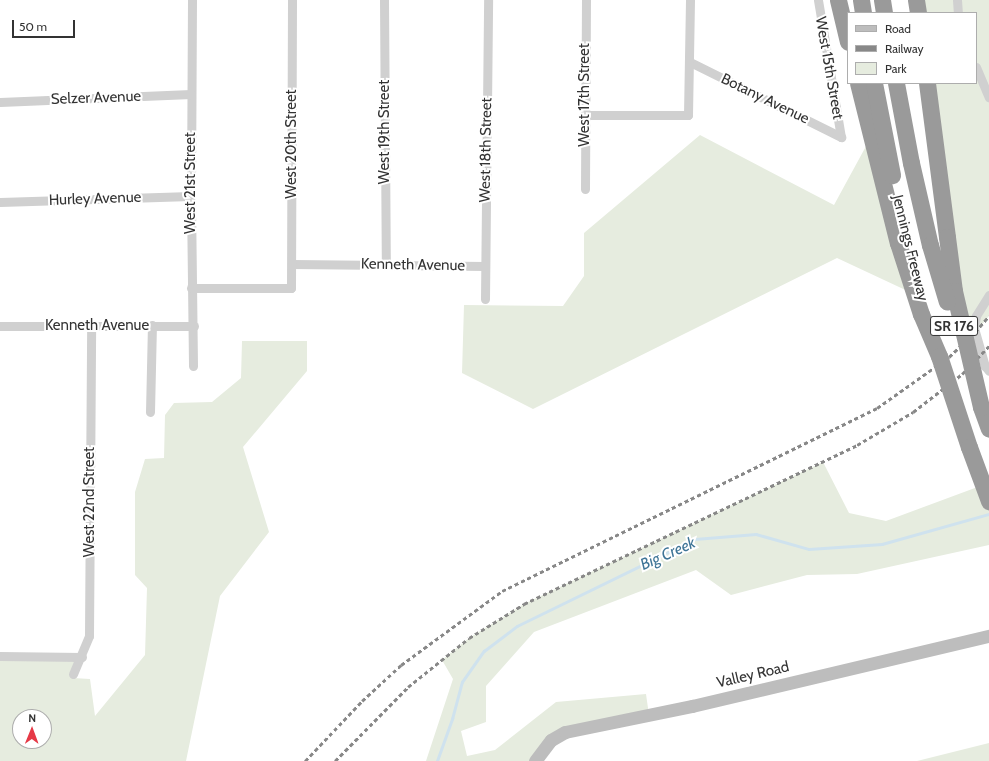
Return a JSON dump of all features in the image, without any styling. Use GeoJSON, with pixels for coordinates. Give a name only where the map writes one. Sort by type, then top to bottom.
{"type":"FeatureCollection","features":[{"type":"Feature","properties":{"kind":"highway"},"geometry":{"type":"LineString","coordinates":[[838,0],[847,38]]}},
{"type":"Feature","properties":{"kind":"highway"},"geometry":{"type":"LineString","coordinates":[[862,0],[863,12]]}},
{"type":"Feature","properties":{"kind":"highway"},"geometry":{"type":"LineString","coordinates":[[882,0],[884,12]]}},
{"type":"Feature","properties":{"kind":"highway"},"geometry":{"type":"LineString","coordinates":[[916,0],[918,12]]}},
{"type":"Feature","properties":{"kind":"highway"},"geometry":{"type":"LineString","coordinates":[[858,84],[903,241]]}},
{"type":"Feature","properties":{"kind":"highway","name":"Jennings Freeway"},"geometry":{"type":"LineString","coordinates":[[874,84],[903,241]]}},
{"type":"Feature","properties":{"kind":"highway","name":"Jennings Freeway"},"geometry":{"type":"LineString","coordinates":[[896,84],[911,162],[930,245],[958,338],[989,429]]}},
{"type":"Feature","properties":{"kind":"highway"},"geometry":{"type":"LineString","coordinates":[[927,84],[954,290],[981,407]]}},
{"type":"Feature","properties":{"kind":"highway","name":"SR 176"},"geometry":{"type":"LineString","coordinates":[[903,241],[921,314],[939,356],[969,447],[989,501]]}},
{"type":"Feature","properties":{"kind":"street","name":"West 21st Street"},"geometry":{"type":"LineString","coordinates":[[192,0],[190,196],[191,288],[194,326],[193,366]]}},
{"type":"Feature","properties":{"kind":"street","name":"West 20th Street"},"geometry":{"type":"LineString","coordinates":[[191,288],[291,288],[292,0]]}},
{"type":"Feature","properties":{"kind":"street","name":"West 19th Street"},"geometry":{"type":"LineString","coordinates":[[384,0],[386,265]]}},
{"type":"Feature","properties":{"kind":"street","name":"West 18th Street"},"geometry":{"type":"LineString","coordinates":[[485,299],[488,0]]}},
{"type":"Feature","properties":{"kind":"street","name":"West 17th Street"},"geometry":{"type":"LineString","coordinates":[[585,189],[586,0]]}},
{"type":"Feature","properties":{"kind":"street"},"geometry":{"type":"LineString","coordinates":[[585,115],[688,115],[690,0]]}},
{"type":"Feature","properties":{"kind":"street","name":"West 15th Street"},"geometry":{"type":"LineString","coordinates":[[818,0],[841,137]]}},
{"type":"Feature","properties":{"kind":"street"},"geometry":{"type":"LineString","coordinates":[[958,0],[958,12]]}},
{"type":"Feature","properties":{"kind":"street","name":"Botany Avenue"},"geometry":{"type":"LineString","coordinates":[[690,62],[841,137]]}},
{"type":"Feature","properties":{"kind":"street"},"geometry":{"type":"LineString","coordinates":[[977,69],[989,97]]}},
{"type":"Feature","properties":{"kind":"street","name":"Selzer Avenue"},"geometry":{"type":"LineString","coordinates":[[0,102],[191,94]]}},
{"type":"Feature","properties":{"kind":"street","name":"Hurley Avenue"},"geometry":{"type":"LineString","coordinates":[[0,202],[190,196]]}},
{"type":"Feature","properties":{"kind":"street","name":"Kenneth Avenue"},"geometry":{"type":"LineString","coordinates":[[292,264],[485,266]]}},
{"type":"Feature","properties":{"kind":"street"},"geometry":{"type":"LineString","coordinates":[[989,295],[984,306],[976,316],[974,328],[985,366],[989,371]]}},
{"type":"Feature","properties":{"kind":"street"},"geometry":{"type":"LineString","coordinates":[[150,412],[152,325]]}},
{"type":"Feature","properties":{"kind":"street","name":"Kenneth Avenue"},"geometry":{"type":"LineString","coordinates":[[0,326],[194,326]]}},
{"type":"Feature","properties":{"kind":"street","name":"West 22nd Street"},"geometry":{"type":"LineString","coordinates":[[73,674],[82,657],[89,636],[91,326]]}},
{"type":"Feature","properties":{"kind":"street","name":"Valley Road"},"geometry":{"type":"LineString","coordinates":[[535,761],[551,740],[565,732],[699,704],[989,636]]}},
{"type":"Feature","properties":{"kind":"street"},"geometry":{"type":"LineString","coordinates":[[0,656],[82,657]]}},
{"type":"Feature","properties":{"kind":"green space"},"geometry":{"type":"Polygon","coordinates":[[[916,0],[989,0],[989,316],[966,344],[927,84],[977,84],[977,12],[918,12],[916,0]]]}},
{"type":"Feature","properties":{"kind":"green space"},"geometry":{"type":"Polygon","coordinates":[[[700,135],[834,205],[871,137],[914,294],[837,258],[533,409],[462,373],[464,305],[563,306],[584,276],[584,233],[700,135]]]}},
{"type":"Feature","properties":{"kind":"green space"},"geometry":{"type":"Polygon","coordinates":[[[242,341],[307,341],[307,371],[243,447],[269,532],[220,596],[186,761],[0,761],[0,656],[82,657],[73,678],[90,679],[95,716],[145,655],[147,588],[135,575],[135,492],[145,459],[164,458],[165,415],[174,403],[212,402],[241,378],[242,341]]]}},
{"type":"Feature","properties":{"kind":"green space"},"geometry":{"type":"Polygon","coordinates":[[[823,462],[849,513],[886,521],[983,485],[989,501],[989,545],[857,574],[807,575],[731,595],[696,570],[534,632],[486,686],[486,722],[461,731],[467,756],[495,750],[556,702],[646,694],[649,715],[565,732],[535,761],[426,761],[453,679],[442,660],[469,638],[524,604],[823,462]]]}},
{"type":"Feature","properties":{"kind":"green space"},"geometry":{"type":"Polygon","coordinates":[[[989,743],[989,761],[917,761],[989,743]]]}},
{"type":"Feature","properties":{"kind":"waterway","name":"Big Creek"},"geometry":{"type":"LineString","coordinates":[[437,761],[452,719],[462,682],[484,651],[517,626],[695,539],[756,534],[809,549],[882,544],[989,514]]}},
{"type":"Feature","properties":{"kind":"railway"},"geometry":{"type":"LineString","coordinates":[[305,761],[362,701],[401,665],[502,591],[877,408],[949,357],[989,316]]}},
{"type":"Feature","properties":{"kind":"railway"},"geometry":{"type":"LineString","coordinates":[[335,761],[408,687],[469,638],[524,604],[857,445],[913,412],[962,374],[989,346]]}}]}
